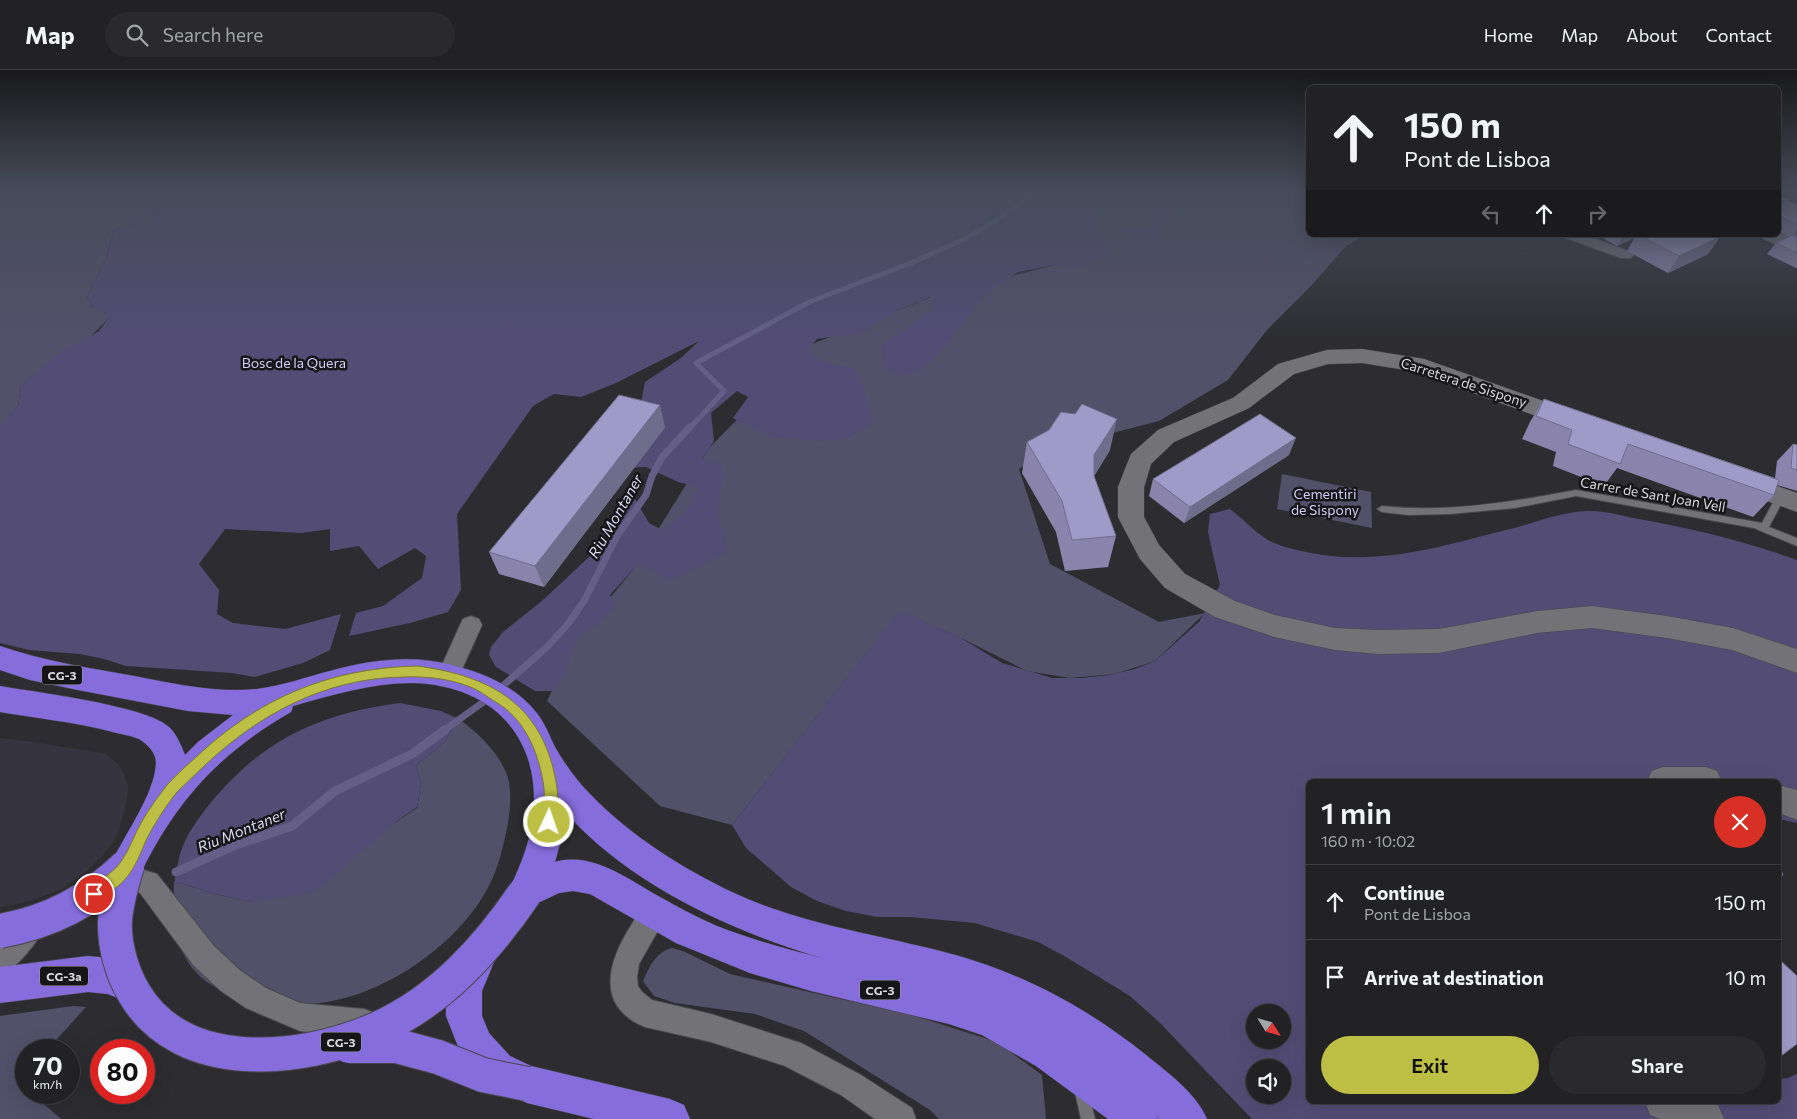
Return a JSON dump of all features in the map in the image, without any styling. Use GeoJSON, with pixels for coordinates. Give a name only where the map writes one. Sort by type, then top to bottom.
{"type":"FeatureCollection","features":[{"type":"Feature","properties":{"kind":"highway","name":"CG-3"},"geometry":{"type":"LineString","coordinates":[[0,658],[23,667],[56,674],[194,699],[237,703],[252,702],[313,689],[348,678],[384,672],[417,671],[448,676],[480,686],[508,704],[530,727],[544,756],[569,793],[589,814],[641,855],[703,895],[745,914],[802,935],[983,981],[1038,1004],[1098,1043],[1146,1080],[1187,1119]]}},
{"type":"Feature","properties":{"kind":"highway","name":"CG-3"},"geometry":{"type":"LineString","coordinates":[[313,689],[278,704],[249,721],[222,741],[173,788],[158,807],[146,826],[127,866],[116,912],[115,928],[116,942],[127,984],[157,1023],[172,1034],[205,1049],[244,1056],[266,1056],[295,1054],[332,1046],[377,1029],[414,1008],[448,984],[478,956],[504,925],[525,893],[541,857],[549,822],[551,790],[544,756]]}},
{"type":"Feature","properties":{"kind":"highway","name":"CG-3"},"geometry":{"type":"LineString","coordinates":[[0,699],[122,720],[144,727],[159,736],[168,748],[172,761],[169,778],[158,807]]}},
{"type":"Feature","properties":{"kind":"highway"},"geometry":{"type":"LineString","coordinates":[[0,931],[38,923],[61,914],[108,885],[127,866]]}},
{"type":"Feature","properties":{"kind":"highway","name":"CG-3"},"geometry":{"type":"LineString","coordinates":[[525,893],[541,882],[560,876],[579,875],[594,879],[655,913],[719,944],[754,958],[812,975],[950,1006],[980,1016],[1010,1029],[1075,1071],[1115,1116]]}},
{"type":"Feature","properties":{"kind":"highway"},"geometry":{"type":"LineString","coordinates":[[478,956],[464,991],[464,1016],[476,1046],[497,1069],[527,1084]]}},
{"type":"Feature","properties":{"kind":"highway","name":"CG-3a"},"geometry":{"type":"LineString","coordinates":[[0,985],[88,974],[108,976],[127,984]]}},
{"type":"Feature","properties":{"kind":"highway"},"geometry":{"type":"LineString","coordinates":[[332,1046],[397,1046],[438,1057],[483,1075],[670,1119]]}},
{"type":"Feature","properties":{"kind":"main road"},"geometry":{"type":"LineString","coordinates":[[1783,241],[1797,247]]}},
{"type":"Feature","properties":{"kind":"main road","name":"Carretera de Sispony"},"geometry":{"type":"LineString","coordinates":[[1595,428],[1416,364],[1362,356],[1327,357],[1286,370],[1241,403],[1166,436],[1140,460],[1131,487],[1131,517],[1149,552],[1174,581],[1225,609],[1274,626],[1335,638],[1378,642],[1440,641],[1536,622],[1592,617],[1667,627],[1733,639],[1797,661]]}},
{"type":"Feature","properties":{"kind":"main road"},"geometry":{"type":"LineString","coordinates":[[1715,472],[1789,500]]}},
{"type":"Feature","properties":{"kind":"main road"},"geometry":{"type":"LineString","coordinates":[[1781,800],[1797,805]]}},
{"type":"Feature","properties":{"kind":"main road"},"geometry":{"type":"LineString","coordinates":[[1671,1104],[1704,1119]]}},
{"type":"Feature","properties":{"kind":"street"},"geometry":{"type":"LineString","coordinates":[[1587,241],[1626,255]]}},
{"type":"Feature","properties":{"kind":"street"},"geometry":{"type":"LineString","coordinates":[[448,676],[471,624]]}},
{"type":"Feature","properties":{"kind":"street"},"geometry":{"type":"LineString","coordinates":[[0,962],[52,905],[84,882],[111,872],[148,883],[204,956],[231,981],[256,998],[300,1017],[364,1023],[459,1054],[600,1119]]}},
{"type":"Feature","properties":{"kind":"street"},"geometry":{"type":"LineString","coordinates":[[655,913],[624,965],[624,986],[628,999],[636,1008],[645,1013],[711,1028],[791,1053],[851,1085],[901,1119]]}},
{"type":"Feature","properties":{"kind":"lane","name":"Carrer de Sant Joan Vell"},"geometry":{"type":"LineString","coordinates":[[1382,508],[1408,512],[1488,508],[1515,505],[1576,493],[1756,525],[1797,542]]}},
{"type":"Feature","properties":{"kind":"lane"},"geometry":{"type":"LineString","coordinates":[[1764,528],[1789,500]]}},
{"type":"Feature","properties":{"kind":"lane"},"geometry":{"type":"LineString","coordinates":[[1014,993],[1040,1022]]}},
{"type":"Feature","properties":{"kind":"lane"},"geometry":{"type":"LineString","coordinates":[[1051,1037],[1075,1071],[1084,1097],[1115,1116]]}},
{"type":"Feature","properties":{"kind":"shaded area"},"geometry":{"type":"Polygon","coordinates":[[[0,738],[106,754],[118,764],[128,786],[126,805],[116,838],[85,873],[60,890],[30,901],[0,907],[0,738]]]}},
{"type":"Feature","properties":{"kind":"green space"},"geometry":{"type":"Polygon","coordinates":[[[0,241],[111,241],[106,258],[87,297],[92,306],[111,316],[91,336],[21,386],[18,406],[0,428],[0,241]]]}},
{"type":"Feature","properties":{"kind":"green space","name":"Bosc de la Quera"},"geometry":{"type":"Polygon","coordinates":[[[111,241],[1102,241],[1107,252],[1082,268],[1054,265],[1018,272],[984,294],[947,344],[919,371],[899,376],[884,368],[882,344],[906,330],[934,308],[930,297],[896,311],[859,333],[817,339],[807,351],[822,362],[855,369],[864,389],[873,423],[847,438],[823,441],[771,437],[733,418],[748,397],[737,391],[711,413],[714,441],[702,459],[720,463],[723,472],[717,514],[728,551],[671,581],[638,564],[610,595],[616,605],[599,623],[578,637],[564,674],[553,691],[535,691],[496,667],[489,655],[491,647],[503,632],[543,600],[589,557],[612,516],[632,494],[649,523],[662,530],[686,512],[699,487],[678,482],[646,467],[628,468],[645,382],[681,358],[699,341],[616,383],[581,397],[554,394],[533,406],[457,514],[461,590],[448,612],[410,623],[349,636],[356,613],[383,606],[422,578],[426,556],[415,548],[378,569],[359,546],[330,551],[330,529],[301,533],[225,529],[199,564],[219,590],[217,614],[233,623],[285,629],[341,614],[330,650],[303,663],[255,677],[232,673],[126,666],[80,654],[29,650],[0,643],[0,425],[18,406],[21,386],[61,352],[99,331],[110,316],[92,306],[87,297],[107,256],[111,241]]]}},
{"type":"Feature","properties":{"kind":"green space"},"geometry":{"type":"Polygon","coordinates":[[[1072,241],[1355,241],[1346,246],[1311,286],[1267,330],[1228,380],[1159,421],[1101,436],[1056,443],[1019,469],[1050,564],[1159,622],[1205,613],[1155,661],[1115,674],[1070,678],[1027,671],[961,638],[899,612],[732,825],[660,806],[547,701],[578,637],[632,571],[709,448],[812,344],[931,297],[1054,265],[1072,241]]]}},
{"type":"Feature","properties":{"kind":"green space","name":"Cementiri de Sispony"},"geometry":{"type":"Polygon","coordinates":[[[1282,474],[1371,492],[1372,528],[1277,509],[1282,474]]]}},
{"type":"Feature","properties":{"kind":"green space"},"geometry":{"type":"Polygon","coordinates":[[[1230,509],[1269,540],[1301,551],[1329,556],[1381,556],[1407,553],[1519,527],[1567,513],[1600,511],[1719,536],[1797,560],[1797,823],[1781,819],[1781,779],[1306,779],[1306,1104],[1781,1104],[1781,1079],[1797,1074],[1797,1119],[1252,1119],[1159,1022],[1130,996],[1066,957],[1038,942],[975,923],[910,917],[877,917],[846,911],[817,901],[791,887],[746,848],[732,825],[899,611],[961,638],[1002,663],[1052,678],[1082,678],[1109,675],[1135,669],[1155,661],[1199,622],[1220,585],[1208,532],[1210,514],[1230,509]]]}},
{"type":"Feature","properties":{"kind":"green space"},"geometry":{"type":"Polygon","coordinates":[[[400,703],[441,711],[459,719],[444,743],[416,765],[421,784],[417,807],[393,824],[315,892],[251,902],[174,883],[181,850],[192,828],[212,801],[252,761],[296,732],[320,722],[345,714],[400,703]]]}},
{"type":"Feature","properties":{"kind":"green space"},"geometry":{"type":"Polygon","coordinates":[[[459,719],[480,736],[497,756],[506,772],[510,786],[510,800],[504,843],[498,865],[489,886],[478,904],[451,936],[417,964],[380,985],[348,997],[319,1003],[295,1004],[234,996],[216,988],[196,972],[182,950],[178,937],[174,911],[174,883],[251,902],[393,824],[417,808],[421,784],[416,765],[444,743],[459,719]]]}},
{"type":"Feature","properties":{"kind":"green space"},"geometry":{"type":"Polygon","coordinates":[[[672,948],[683,951],[730,974],[912,1015],[997,1042],[1042,1075],[1046,1119],[939,1119],[930,1110],[804,1031],[755,1014],[675,1003],[654,996],[643,981],[657,957],[672,948]]]}},
{"type":"Feature","properties":{"kind":"green space"},"geometry":{"type":"Polygon","coordinates":[[[73,1006],[86,1007],[57,1039],[15,1039],[15,1104],[44,1104],[61,1119],[0,1119],[0,1016],[73,1006]]]}},
{"type":"Feature","properties":{"kind":"building"},"geometry":{"type":"Polygon","coordinates":[[[1650,241],[1711,241],[1679,256],[1650,241]]]}},
{"type":"Feature","properties":{"kind":"building"},"geometry":{"type":"Polygon","coordinates":[[[1780,241],[1797,241],[1797,253],[1776,243],[1780,241]]]}},
{"type":"Feature","properties":{"kind":"building"},"geometry":{"type":"Polygon","coordinates":[[[619,395],[660,405],[535,566],[489,552],[619,395]]]}},
{"type":"Feature","properties":{"kind":"building"},"geometry":{"type":"Polygon","coordinates":[[[1544,399],[1779,480],[1774,495],[1628,444],[1620,464],[1568,444],[1572,430],[1536,416],[1544,399]]]}},
{"type":"Feature","properties":{"kind":"building"},"geometry":{"type":"Polygon","coordinates":[[[1082,404],[1117,419],[1094,455],[1094,476],[1116,536],[1072,540],[1062,501],[1027,442],[1049,430],[1061,412],[1075,414],[1082,404]]]}},
{"type":"Feature","properties":{"kind":"building"},"geometry":{"type":"Polygon","coordinates":[[[1260,414],[1296,438],[1190,507],[1153,479],[1260,414]]]}},
{"type":"Feature","properties":{"kind":"building"},"geometry":{"type":"Polygon","coordinates":[[[1793,444],[1797,445],[1797,470],[1791,468],[1793,444]]]}},
{"type":"Feature","properties":{"kind":"building"},"geometry":{"type":"Polygon","coordinates":[[[1781,961],[1797,976],[1797,1044],[1781,1056],[1781,961]]]}},
{"type":"Feature","properties":{"kind":"waterway","name":"Riu Montaner"},"geometry":{"type":"LineString","coordinates":[[689,429],[724,391],[696,363],[809,302],[906,265],[961,241]]}},
{"type":"Feature","properties":{"kind":"waterway","name":"Riu Montaner"},"geometry":{"type":"LineString","coordinates":[[497,691],[547,647],[568,624],[584,601],[617,536],[646,495],[652,476],[662,457],[690,427]]}},
{"type":"Feature","properties":{"kind":"waterway","name":"Riu Montaner"},"geometry":{"type":"LineString","coordinates":[[443,731],[489,698]]}},
{"type":"Feature","properties":{"kind":"waterway","name":"Riu Montaner"},"geometry":{"type":"LineString","coordinates":[[176,872],[236,845],[292,826],[335,791],[412,754],[445,730]]}},
{"type":"Feature","properties":{"kind":"route"},"geometry":{"type":"LineString","coordinates":[[94,894],[108,885],[127,866],[146,826],[173,788],[222,741],[249,721],[278,704],[313,689],[348,678],[384,672],[417,671],[448,676],[480,686],[508,704],[530,727],[544,756],[551,790],[549,822]]}}]}
